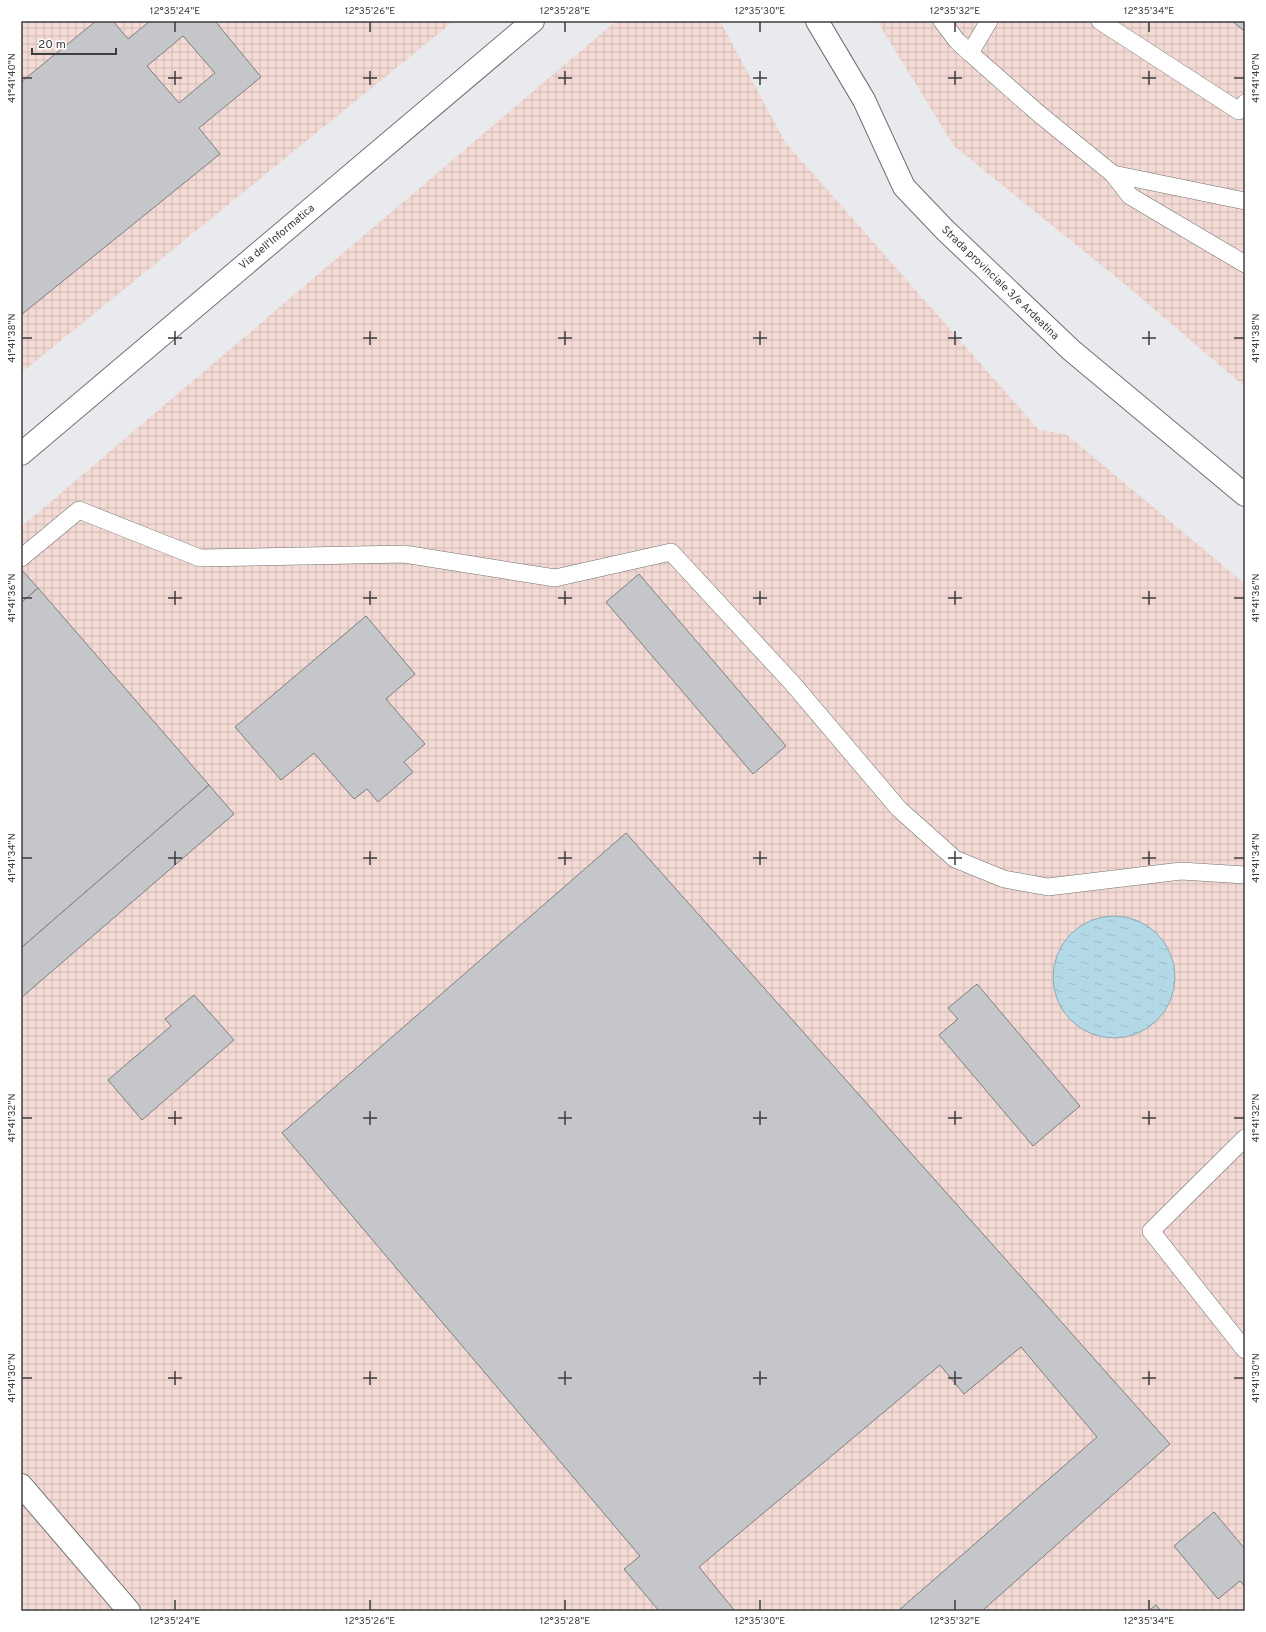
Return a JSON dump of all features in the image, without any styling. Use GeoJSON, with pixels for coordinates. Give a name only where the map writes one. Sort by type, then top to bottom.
{"type":"FeatureCollection","features":[{"type":"Feature","properties":{"kind":"street","name":"Via dell'Informatica"},"geometry":{"type":"LineString","coordinates":[[21,454],[533,21]]}},
{"type":"Feature","properties":{"kind":"street","name":"Strada provinciale 3/e Ardeatina"},"geometry":{"type":"LineString","coordinates":[[817,21],[864,100],[904,187],[945,230],[1071,350],[1245,495]]}},
{"type":"Feature","properties":{"kind":"street"},"geometry":{"type":"LineString","coordinates":[[21,1485],[129,1611]]}},
{"type":"Feature","properties":{"kind":"lane"},"geometry":{"type":"LineString","coordinates":[[942,21],[957,41],[970,53],[1038,113],[1113,174],[1130,196],[1245,264]]}},
{"type":"Feature","properties":{"kind":"lane"},"geometry":{"type":"LineString","coordinates":[[970,53],[989,21]]}},
{"type":"Feature","properties":{"kind":"lane"},"geometry":{"type":"LineString","coordinates":[[1100,21],[1239,111],[1245,103]]}},
{"type":"Feature","properties":{"kind":"lane"},"geometry":{"type":"LineString","coordinates":[[1113,174],[1245,201]]}},
{"type":"Feature","properties":{"kind":"lane"},"geometry":{"type":"LineString","coordinates":[[21,558],[79,510],[200,558],[404,554],[555,578],[670,552],[793,684],[899,809],[955,859],[1004,879],[1048,887],[1181,870],[1245,875]]}},
{"type":"Feature","properties":{"kind":"lane"},"geometry":{"type":"LineString","coordinates":[[1245,1138],[1151,1232],[1245,1350]]}},
{"type":"Feature","properties":{"kind":"shaded area"},"geometry":{"type":"Polygon","coordinates":[[[21,21],[454,21],[21,373],[21,21]]]}},
{"type":"Feature","properties":{"kind":"shaded area"},"geometry":{"type":"Polygon","coordinates":[[[616,21],[720,21],[785,142],[1039,430],[1066,434],[1245,584],[1245,1611],[21,1611],[21,527],[616,21]]]}},
{"type":"Feature","properties":{"kind":"shaded area"},"geometry":{"type":"Polygon","coordinates":[[[877,21],[1245,21],[1245,387],[1127,286],[954,146],[877,21]]]}},
{"type":"Feature","properties":{"kind":"water"},"geometry":{"type":"Polygon","coordinates":[[[1114,916],[1137,920],[1148,926],[1157,934],[1165,943],[1171,954],[1175,977],[1171,1000],[1165,1011],[1157,1020],[1148,1028],[1137,1034],[1114,1038],[1091,1034],[1080,1028],[1071,1020],[1063,1011],[1057,1000],[1053,977],[1057,954],[1063,943],[1071,934],[1080,926],[1091,920],[1114,916]]]}},
{"type":"Feature","properties":{"kind":"building"},"geometry":{"type":"Polygon","coordinates":[[[96,21],[113,21],[128,39],[150,21],[215,21],[261,77],[199,128],[220,154],[21,315],[21,82],[96,21]],[[183,36],[147,66],[179,103],[215,73],[183,36]]]}},
{"type":"Feature","properties":{"kind":"building"},"geometry":{"type":"Polygon","coordinates":[[[1232,21],[1245,21],[1245,28],[1243,30],[1232,21]]]}},
{"type":"Feature","properties":{"kind":"building"},"geometry":{"type":"Polygon","coordinates":[[[21,569],[38,588],[21,603],[21,569]]]}},
{"type":"Feature","properties":{"kind":"building"},"geometry":{"type":"Polygon","coordinates":[[[639,574],[786,746],[753,774],[606,602],[639,574]]]}},
{"type":"Feature","properties":{"kind":"building"},"geometry":{"type":"Polygon","coordinates":[[[38,588],[209,785],[21,948],[21,603],[38,588]]]}},
{"type":"Feature","properties":{"kind":"building"},"geometry":{"type":"Polygon","coordinates":[[[366,616],[415,674],[386,699],[425,744],[404,762],[413,772],[378,802],[367,789],[354,799],[314,753],[281,780],[235,727],[366,616]]]}},
{"type":"Feature","properties":{"kind":"building"},"geometry":{"type":"Polygon","coordinates":[[[209,785],[234,814],[21,998],[21,948],[209,785]]]}},
{"type":"Feature","properties":{"kind":"building"},"geometry":{"type":"Polygon","coordinates":[[[626,833],[1170,1444],[982,1611],[898,1611],[1097,1437],[1021,1347],[964,1394],[940,1365],[699,1567],[735,1611],[659,1611],[624,1569],[640,1556],[282,1133],[626,833]]]}},
{"type":"Feature","properties":{"kind":"building"},"geometry":{"type":"Polygon","coordinates":[[[977,984],[1080,1106],[1033,1146],[939,1035],[958,1019],[948,1008],[977,984]]]}},
{"type":"Feature","properties":{"kind":"building"},"geometry":{"type":"Polygon","coordinates":[[[194,995],[234,1040],[142,1120],[108,1080],[171,1026],[165,1019],[194,995]]]}},
{"type":"Feature","properties":{"kind":"building"},"geometry":{"type":"Polygon","coordinates":[[[1214,1512],[1245,1549],[1245,1587],[1240,1581],[1218,1599],[1174,1546],[1214,1512]]]}},
{"type":"Feature","properties":{"kind":"building"},"geometry":{"type":"Polygon","coordinates":[[[1156,1605],[1161,1611],[1148,1611],[1156,1605]]]}}]}
